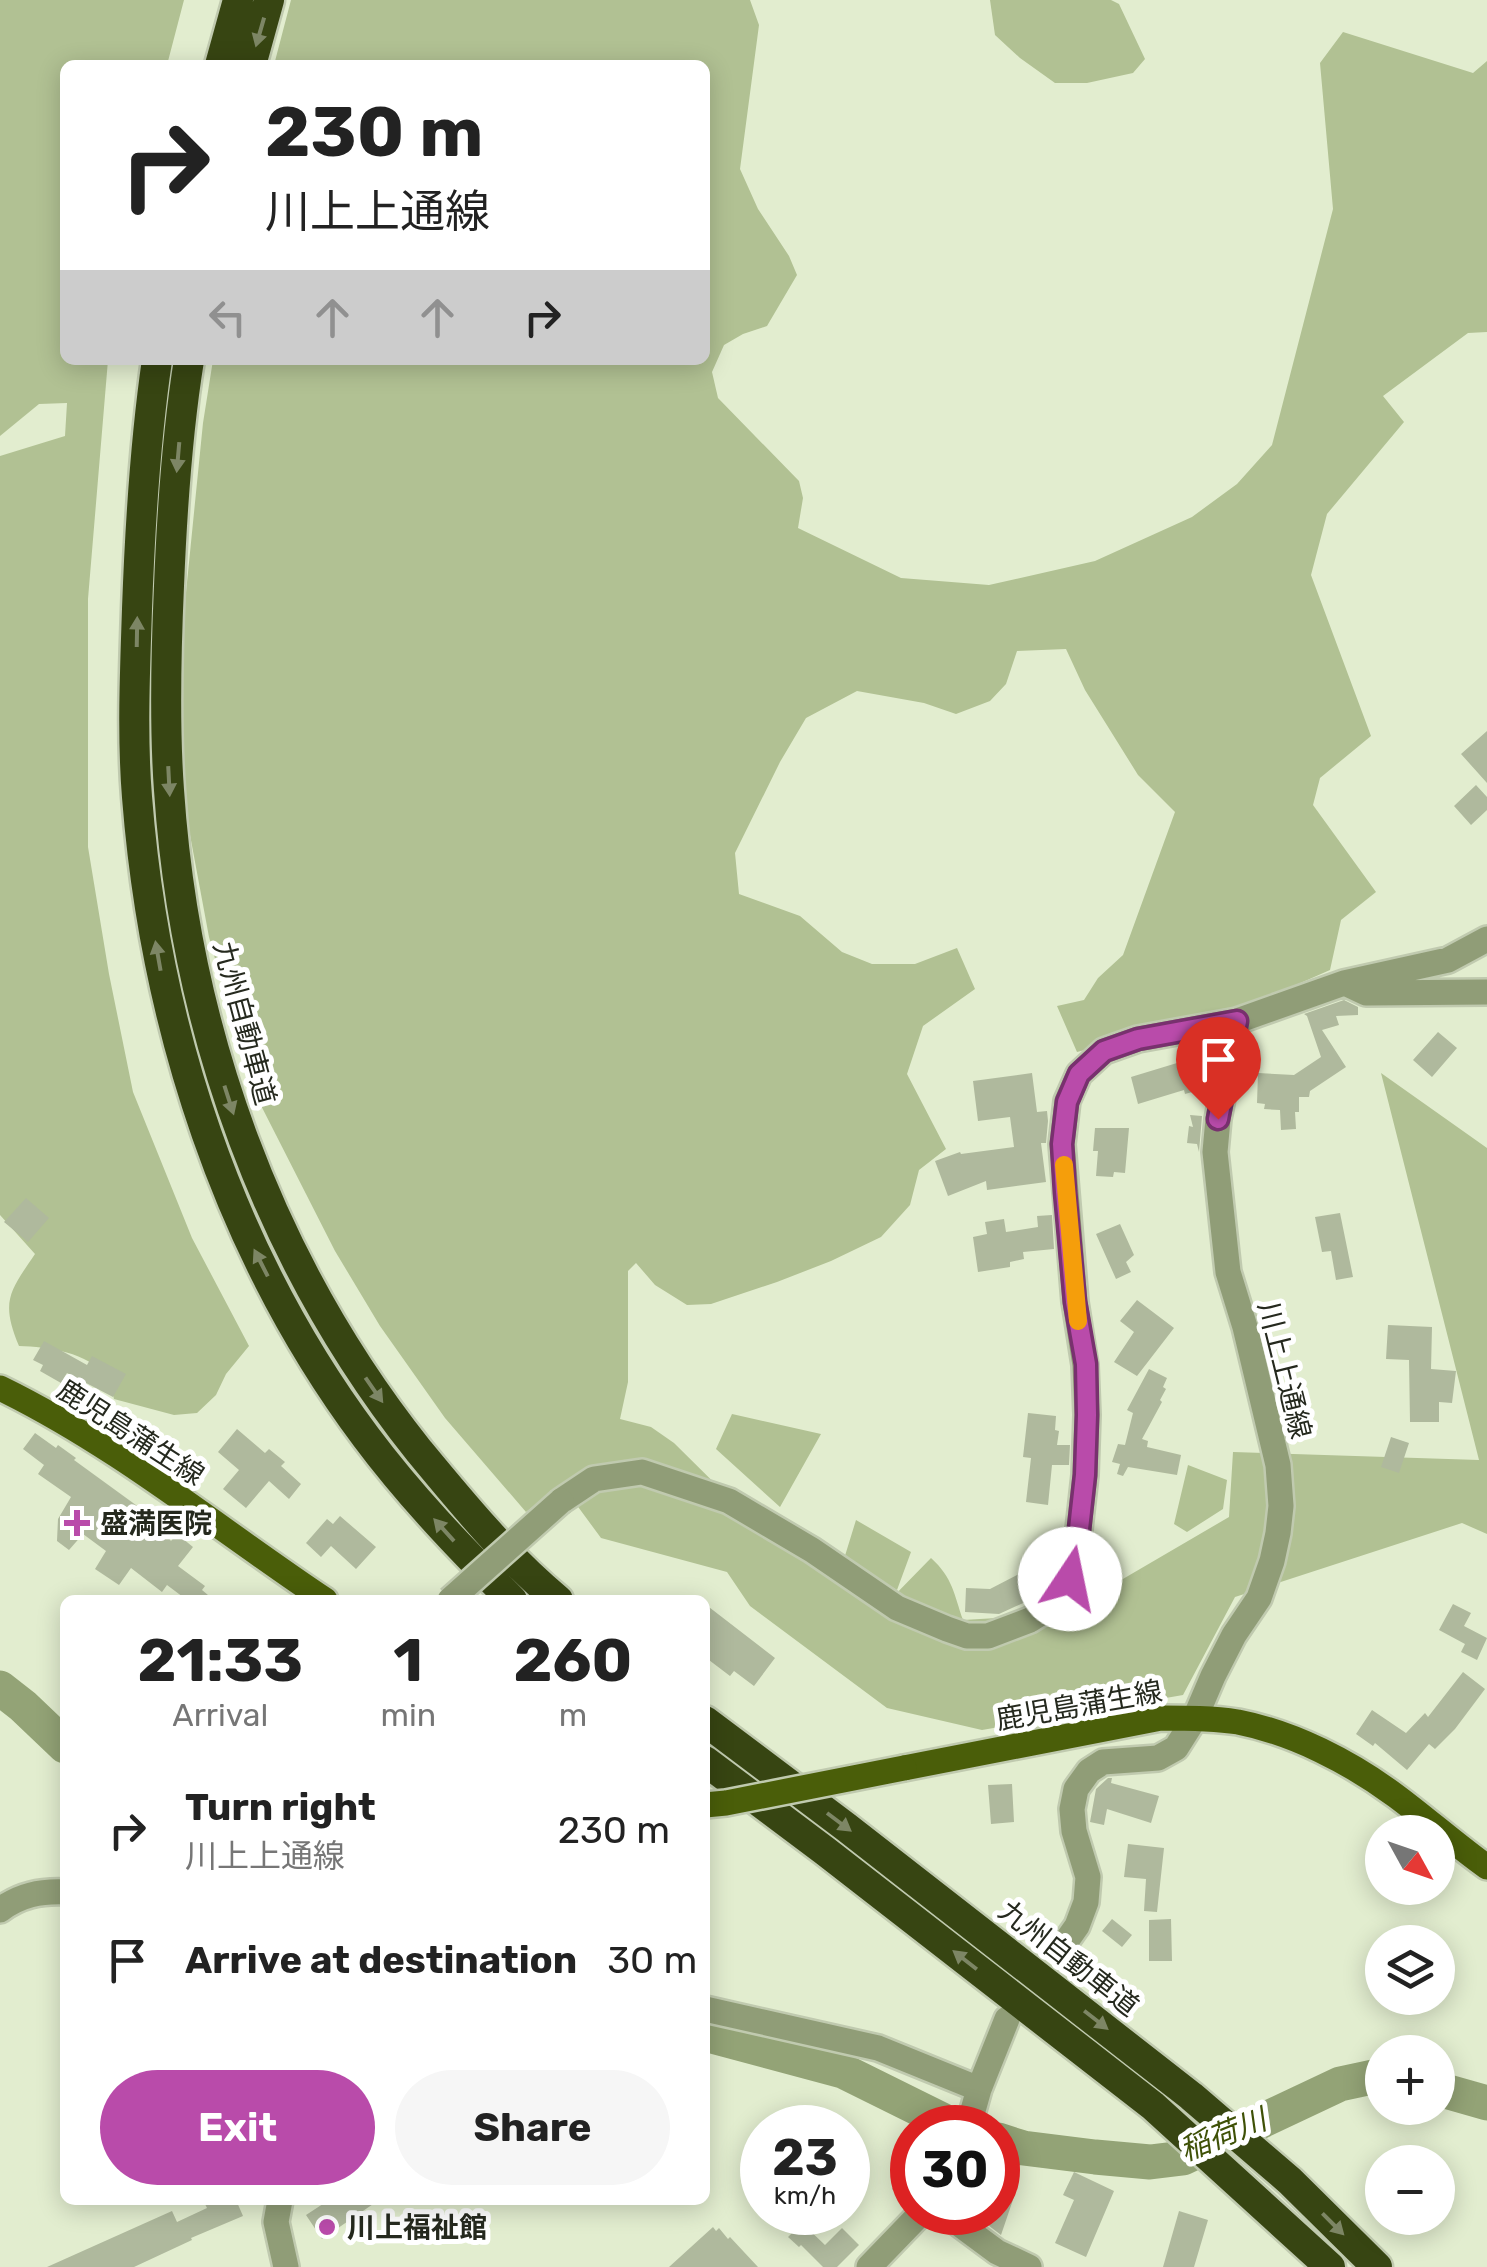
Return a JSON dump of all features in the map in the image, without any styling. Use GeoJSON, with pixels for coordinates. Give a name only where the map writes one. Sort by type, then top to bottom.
{"type":"FeatureCollection","features":[{"type":"Feature","properties":{"kind":"highway"},"geometry":{"type":"LineString","coordinates":[[221,60],[238,0]]}},
{"type":"Feature","properties":{"kind":"highway"},"geometry":{"type":"LineString","coordinates":[[251,60],[269,0]]}},
{"type":"Feature","properties":{"kind":"highway"},"geometry":{"type":"LineString","coordinates":[[157,365],[139,549],[136,794],[153,929],[178,1047],[203,1125],[254,1248],[290,1318],[365,1435],[410,1494],[507,1595]]}},
{"type":"Feature","properties":{"kind":"highway","name":"九州自動車道"},"geometry":{"type":"LineString","coordinates":[[188,365],[170,548],[169,791],[186,925],[209,1038],[235,1117],[284,1236],[350,1356],[393,1418],[482,1526],[553,1595]]}},
{"type":"Feature","properties":{"kind":"highway","name":"九州自動車道"},"geometry":{"type":"LineString","coordinates":[[710,1725],[1191,2096],[1290,2182],[1377,2267]]}},
{"type":"Feature","properties":{"kind":"highway"},"geometry":{"type":"LineString","coordinates":[[710,1765],[1152,2106],[1330,2267]]}},
{"type":"Feature","properties":{"kind":"main road","name":"鹿児島蒲生線"},"geometry":{"type":"LineString","coordinates":[[0,1388],[96,1441],[318,1595]]}},
{"type":"Feature","properties":{"kind":"main road","name":"鹿児島蒲生線"},"geometry":{"type":"LineString","coordinates":[[710,1804],[1161,1718],[1196,1718],[1251,1726],[1303,1742],[1344,1762],[1393,1794],[1487,1867]]}},
{"type":"Feature","properties":{"kind":"street"},"geometry":{"type":"LineString","coordinates":[[456,1595],[561,1501],[594,1479],[642,1472],[730,1500],[896,1608],[947,1630],[966,1636],[988,1636],[1049,1608],[1062,1596],[1070,1579],[1078,1538],[1087,1430],[1086,1364],[1075,1302],[1062,1144],[1067,1102],[1079,1074],[1104,1051],[1138,1039],[1237,1021],[1344,983],[1448,960],[1487,939]]}},
{"type":"Feature","properties":{"kind":"street"},"geometry":{"type":"LineString","coordinates":[[1344,983],[1366,993],[1487,992]]}},
{"type":"Feature","properties":{"kind":"street","name":"川上上通線"},"geometry":{"type":"LineString","coordinates":[[1060,1950],[1077,1926],[1086,1902],[1088,1877],[1074,1832],[1072,1809],[1076,1789],[1089,1770],[1103,1762],[1158,1758],[1176,1748],[1196,1718],[1234,1635],[1259,1598],[1272,1561],[1280,1506],[1278,1466],[1228,1272],[1215,1152],[1237,1021]]}},
{"type":"Feature","properties":{"kind":"street"},"geometry":{"type":"LineString","coordinates":[[0,1910],[14,1900],[44,1891],[60,1892]]}},
{"type":"Feature","properties":{"kind":"street"},"geometry":{"type":"LineString","coordinates":[[710,2011],[878,2048],[968,2105]]}},
{"type":"Feature","properties":{"kind":"street"},"geometry":{"type":"LineString","coordinates":[[975,2105],[1007,2019]]}},
{"type":"Feature","properties":{"kind":"street"},"geometry":{"type":"LineString","coordinates":[[279,2205],[276,2222],[286,2267]]}},
{"type":"Feature","properties":{"kind":"street"},"geometry":{"type":"LineString","coordinates":[[870,2267],[900,2235]]}},
{"type":"Feature","properties":{"kind":"street"},"geometry":{"type":"LineString","coordinates":[[974,2235],[997,2252],[1029,2267]]}},
{"type":"Feature","properties":{"kind":"green space"},"geometry":{"type":"Polygon","coordinates":[[[0,0],[184,0],[168,60],[60,60],[60,365],[108,365],[88,599],[88,847],[109,974],[133,1092],[192,1238],[249,1346],[226,1374],[216,1395],[197,1413],[174,1415],[114,1399],[109,1379],[89,1362],[55,1350],[19,1346],[10,1318],[10,1297],[35,1254],[0,1215],[0,456],[65,436],[67,403],[39,404],[0,436],[0,0]]]}},
{"type":"Feature","properties":{"kind":"green space"},"geometry":{"type":"Polygon","coordinates":[[[291,0],[750,0],[759,25],[740,169],[758,209],[797,275],[767,326],[724,345],[712,372],[718,398],[799,481],[803,498],[798,528],[901,578],[989,585],[1095,561],[1192,517],[1237,484],[1272,445],[1333,209],[1320,63],[1343,32],[1473,73],[1487,61],[1487,332],[1468,333],[1383,396],[1404,422],[1327,514],[1311,575],[1371,736],[1320,778],[1313,805],[1376,892],[1341,920],[1330,970],[1233,1013],[1077,1052],[1057,1006],[1084,1000],[1098,978],[1123,955],[1175,812],[1138,775],[1085,690],[1066,649],[1017,651],[1006,684],[990,701],[956,714],[924,703],[857,691],[806,718],[735,853],[739,894],[800,916],[842,952],[872,964],[915,964],[957,948],[975,989],[923,1026],[907,1074],[946,1149],[919,1170],[910,1205],[881,1237],[777,1282],[711,1304],[687,1305],[655,1285],[636,1263],[628,1271],[628,1382],[620,1419],[651,1427],[674,1443],[767,1535],[888,1602],[931,1558],[948,1580],[963,1620],[1063,1614],[1229,1517],[1233,1452],[1479,1460],[1381,1073],[1487,1148],[1487,1534],[1462,1523],[1235,1597],[1183,1695],[982,1730],[887,1708],[750,1606],[727,1572],[601,1538],[562,1485],[526,1512],[445,1418],[380,1326],[335,1251],[249,1082],[209,937],[182,792],[178,672],[212,365],[710,365],[710,60],[275,60],[291,0]]]}},
{"type":"Feature","properties":{"kind":"green space"},"geometry":{"type":"Polygon","coordinates":[[[990,0],[1111,0],[1119,4],[1145,59],[1133,73],[1087,83],[1055,83],[995,35],[990,0]]]}},
{"type":"Feature","properties":{"kind":"green space"},"geometry":{"type":"Polygon","coordinates":[[[732,1414],[821,1434],[780,1507],[716,1449],[732,1414]]]}},
{"type":"Feature","properties":{"kind":"green space"},"geometry":{"type":"Polygon","coordinates":[[[1188,1465],[1227,1480],[1223,1509],[1187,1532],[1174,1524],[1188,1465]]]}},
{"type":"Feature","properties":{"kind":"green space"},"geometry":{"type":"Polygon","coordinates":[[[856,1520],[911,1552],[897,1590],[844,1559],[856,1520]]]}},
{"type":"Feature","properties":{"kind":"building"},"geometry":{"type":"Polygon","coordinates":[[[1487,731],[1487,783],[1461,754],[1487,731]]]}},
{"type":"Feature","properties":{"kind":"building"},"geometry":{"type":"Polygon","coordinates":[[[1476,785],[1487,797],[1487,810],[1471,825],[1454,806],[1476,785]]]}},
{"type":"Feature","properties":{"kind":"building"},"geometry":{"type":"Polygon","coordinates":[[[1344,1000],[1358,1007],[1358,1015],[1336,1016],[1339,1025],[1322,1030],[1346,1067],[1310,1091],[1309,1097],[1299,1097],[1296,1129],[1281,1130],[1280,1110],[1264,1109],[1265,1104],[1257,1103],[1258,1073],[1294,1075],[1321,1057],[1304,1014],[1344,1000]]]}},
{"type":"Feature","properties":{"kind":"building"},"geometry":{"type":"Polygon","coordinates":[[[1438,1032],[1457,1048],[1432,1077],[1413,1060],[1438,1032]]]}},
{"type":"Feature","properties":{"kind":"building"},"geometry":{"type":"Polygon","coordinates":[[[1200,1053],[1207,1088],[1185,1094],[1184,1090],[1138,1104],[1131,1077],[1200,1053]]]}},
{"type":"Feature","properties":{"kind":"building"},"geometry":{"type":"Polygon","coordinates":[[[1032,1073],[1037,1112],[1047,1111],[1046,1143],[1041,1143],[1046,1182],[987,1190],[986,1181],[948,1196],[935,1161],[960,1152],[1014,1147],[1010,1117],[978,1121],[973,1081],[1032,1073]]]}},
{"type":"Feature","properties":{"kind":"building"},"geometry":{"type":"Polygon","coordinates":[[[1190,1115],[1202,1116],[1199,1152],[1197,1144],[1187,1143],[1189,1126],[1193,1127],[1190,1115]]]}},
{"type":"Feature","properties":{"kind":"building"},"geometry":{"type":"Polygon","coordinates":[[[1095,1128],[1129,1128],[1125,1173],[1096,1176],[1095,1128]]]}},
{"type":"Feature","properties":{"kind":"building"},"geometry":{"type":"Polygon","coordinates":[[[26,1198],[49,1218],[28,1242],[4,1222],[26,1198]]]}},
{"type":"Feature","properties":{"kind":"building"},"geometry":{"type":"Polygon","coordinates":[[[1340,1213],[1353,1277],[1336,1280],[1331,1251],[1322,1252],[1315,1217],[1340,1213]]]}},
{"type":"Feature","properties":{"kind":"building"},"geometry":{"type":"Polygon","coordinates":[[[1052,1215],[1054,1249],[1023,1252],[1024,1259],[1010,1262],[1010,1267],[978,1272],[973,1237],[987,1234],[985,1222],[1004,1219],[1006,1232],[1038,1227],[1037,1216],[1052,1215]]]}},
{"type":"Feature","properties":{"kind":"building"},"geometry":{"type":"Polygon","coordinates":[[[1120,1224],[1134,1255],[1126,1262],[1131,1272],[1116,1279],[1096,1234],[1120,1224]]]}},
{"type":"Feature","properties":{"kind":"building"},"geometry":{"type":"Polygon","coordinates":[[[1137,1300],[1174,1328],[1137,1376],[1114,1362],[1134,1332],[1120,1321],[1137,1300]]]}},
{"type":"Feature","properties":{"kind":"building"},"geometry":{"type":"Polygon","coordinates":[[[1388,1325],[1432,1327],[1431,1369],[1456,1371],[1452,1403],[1439,1402],[1439,1422],[1410,1422],[1409,1360],[1386,1359],[1388,1325]]]}},
{"type":"Feature","properties":{"kind":"building"},"geometry":{"type":"Polygon","coordinates":[[[44,1341],[87,1365],[92,1356],[126,1374],[113,1397],[67,1373],[61,1383],[40,1371],[43,1365],[33,1360],[44,1341]]]}},
{"type":"Feature","properties":{"kind":"building"},"geometry":{"type":"Polygon","coordinates":[[[1149,1369],[1167,1378],[1163,1387],[1166,1389],[1142,1439],[1148,1441],[1147,1447],[1181,1455],[1177,1475],[1128,1467],[1123,1476],[1117,1474],[1120,1464],[1112,1462],[1118,1444],[1125,1445],[1133,1413],[1127,1410],[1149,1369]]]}},
{"type":"Feature","properties":{"kind":"building"},"geometry":{"type":"Polygon","coordinates":[[[1028,1413],[1056,1416],[1057,1445],[1070,1445],[1069,1465],[1052,1465],[1048,1505],[1026,1502],[1031,1458],[1023,1457],[1028,1413]]]}},
{"type":"Feature","properties":{"kind":"building"},"geometry":{"type":"Polygon","coordinates":[[[237,1429],[265,1453],[269,1449],[285,1462],[281,1466],[301,1484],[289,1499],[269,1481],[246,1508],[223,1489],[239,1470],[218,1452],[237,1429]]]}},
{"type":"Feature","properties":{"kind":"building"},"geometry":{"type":"Polygon","coordinates":[[[35,1433],[56,1448],[58,1445],[151,1516],[171,1541],[177,1534],[193,1547],[178,1566],[205,1586],[202,1590],[208,1595],[180,1595],[167,1585],[162,1592],[131,1568],[119,1585],[95,1569],[106,1551],[83,1534],[69,1550],[57,1541],[58,1519],[71,1497],[38,1474],[44,1465],[23,1449],[35,1433]]]}},
{"type":"Feature","properties":{"kind":"building"},"geometry":{"type":"Polygon","coordinates":[[[1391,1437],[1409,1443],[1399,1473],[1381,1467],[1391,1437]]]}},
{"type":"Feature","properties":{"kind":"building"},"geometry":{"type":"Polygon","coordinates":[[[340,1516],[376,1547],[356,1569],[331,1546],[321,1557],[306,1543],[327,1519],[333,1524],[340,1516]]]}},
{"type":"Feature","properties":{"kind":"building"},"geometry":{"type":"Polygon","coordinates":[[[1019,1574],[1032,1599],[999,1614],[965,1612],[966,1588],[990,1589],[1019,1574]]]}},
{"type":"Feature","properties":{"kind":"building"},"geometry":{"type":"Polygon","coordinates":[[[1453,1604],[1471,1613],[1464,1626],[1487,1638],[1477,1660],[1461,1652],[1465,1644],[1439,1630],[1453,1604]]]}},
{"type":"Feature","properties":{"kind":"building"},"geometry":{"type":"Polygon","coordinates":[[[710,1608],[775,1658],[754,1686],[734,1671],[730,1676],[710,1661],[710,1608]]]}},
{"type":"Feature","properties":{"kind":"building"},"geometry":{"type":"Polygon","coordinates":[[[1463,1672],[1485,1689],[1455,1729],[1435,1749],[1429,1744],[1407,1770],[1375,1743],[1373,1746],[1356,1734],[1372,1710],[1406,1733],[1425,1713],[1428,1717],[1463,1672]]]}},
{"type":"Feature","properties":{"kind":"building"},"geometry":{"type":"Polygon","coordinates":[[[1112,1778],[1111,1783],[1159,1796],[1151,1823],[1107,1809],[1104,1825],[1090,1822],[1096,1789],[1112,1778]]]}},
{"type":"Feature","properties":{"kind":"building"},"geometry":{"type":"Polygon","coordinates":[[[1012,1784],[1014,1822],[991,1824],[988,1785],[1012,1784]]]}},
{"type":"Feature","properties":{"kind":"building"},"geometry":{"type":"Polygon","coordinates":[[[1128,1844],[1164,1848],[1157,1912],[1144,1911],[1146,1879],[1124,1877],[1128,1844]]]}},
{"type":"Feature","properties":{"kind":"building"},"geometry":{"type":"Polygon","coordinates":[[[1112,1919],[1132,1935],[1122,1947],[1102,1931],[1112,1919]]]}},
{"type":"Feature","properties":{"kind":"building"},"geometry":{"type":"Polygon","coordinates":[[[1171,1919],[1172,1961],[1149,1961],[1149,1920],[1171,1919]]]}},
{"type":"Feature","properties":{"kind":"building"},"geometry":{"type":"Polygon","coordinates":[[[1074,2172],[1114,2191],[1086,2257],[1055,2243],[1074,2200],[1063,2195],[1074,2172]]]}},
{"type":"Feature","properties":{"kind":"building"},"geometry":{"type":"Polygon","coordinates":[[[206,2205],[238,2205],[243,2216],[134,2267],[47,2267],[172,2211],[177,2222],[207,2208],[206,2205]]]}},
{"type":"Feature","properties":{"kind":"building","name":"川上福祉館"},"geometry":{"type":"Polygon","coordinates":[[[321,2205],[372,2205],[322,2239],[306,2215],[321,2205]]]}},
{"type":"Feature","properties":{"kind":"building"},"geometry":{"type":"Polygon","coordinates":[[[1179,2211],[1208,2220],[1194,2267],[1163,2267],[1179,2211]]]}},
{"type":"Feature","properties":{"kind":"building"},"geometry":{"type":"Polygon","coordinates":[[[713,2227],[730,2237],[758,2267],[669,2267],[713,2227]]]}},
{"type":"Feature","properties":{"kind":"building"},"geometry":{"type":"Polygon","coordinates":[[[815,2235],[825,2245],[835,2235],[849,2235],[859,2245],[837,2267],[823,2267],[788,2237],[815,2235]]]}},
{"type":"Feature","properties":{"kind":"waterway","name":"稲荷川"},"geometry":{"type":"LineString","coordinates":[[0,1688],[60,1741]]}},
{"type":"Feature","properties":{"kind":"waterway","name":"稲荷川"},"geometry":{"type":"LineString","coordinates":[[710,2035],[843,2071],[912,2105]]}},
{"type":"Feature","properties":{"kind":"waterway","name":"稲荷川"},"geometry":{"type":"LineString","coordinates":[[1020,2147],[1150,2162],[1183,2158],[1340,2084],[1365,2079]]}},
{"type":"Feature","properties":{"kind":"waterway","name":"稲荷川"},"geometry":{"type":"LineString","coordinates":[[1455,2094],[1487,2103]]}},
{"type":"Feature","properties":{"kind":"slow traffic"},"geometry":{"type":"LineString","coordinates":[[1064,1165],[1078,1321]]}},
{"type":"Feature","properties":{"kind":"place","name":"盛満医院"},"geometry":{"type":"Point","coordinates":[77,1523]}},
{"type":"Feature","properties":{"kind":"place","name":"川上福祉館"},"geometry":{"type":"Point","coordinates":[327,2227]}},
{"type":"Feature","properties":{"kind":"route"},"geometry":{"type":"LineString","coordinates":[[1070,1579],[1085,1475],[1087,1415],[1086,1364],[1075,1302],[1065,1192],[1062,1144],[1067,1102],[1079,1074],[1104,1051],[1138,1039],[1237,1021],[1218,1119]]}}]}
